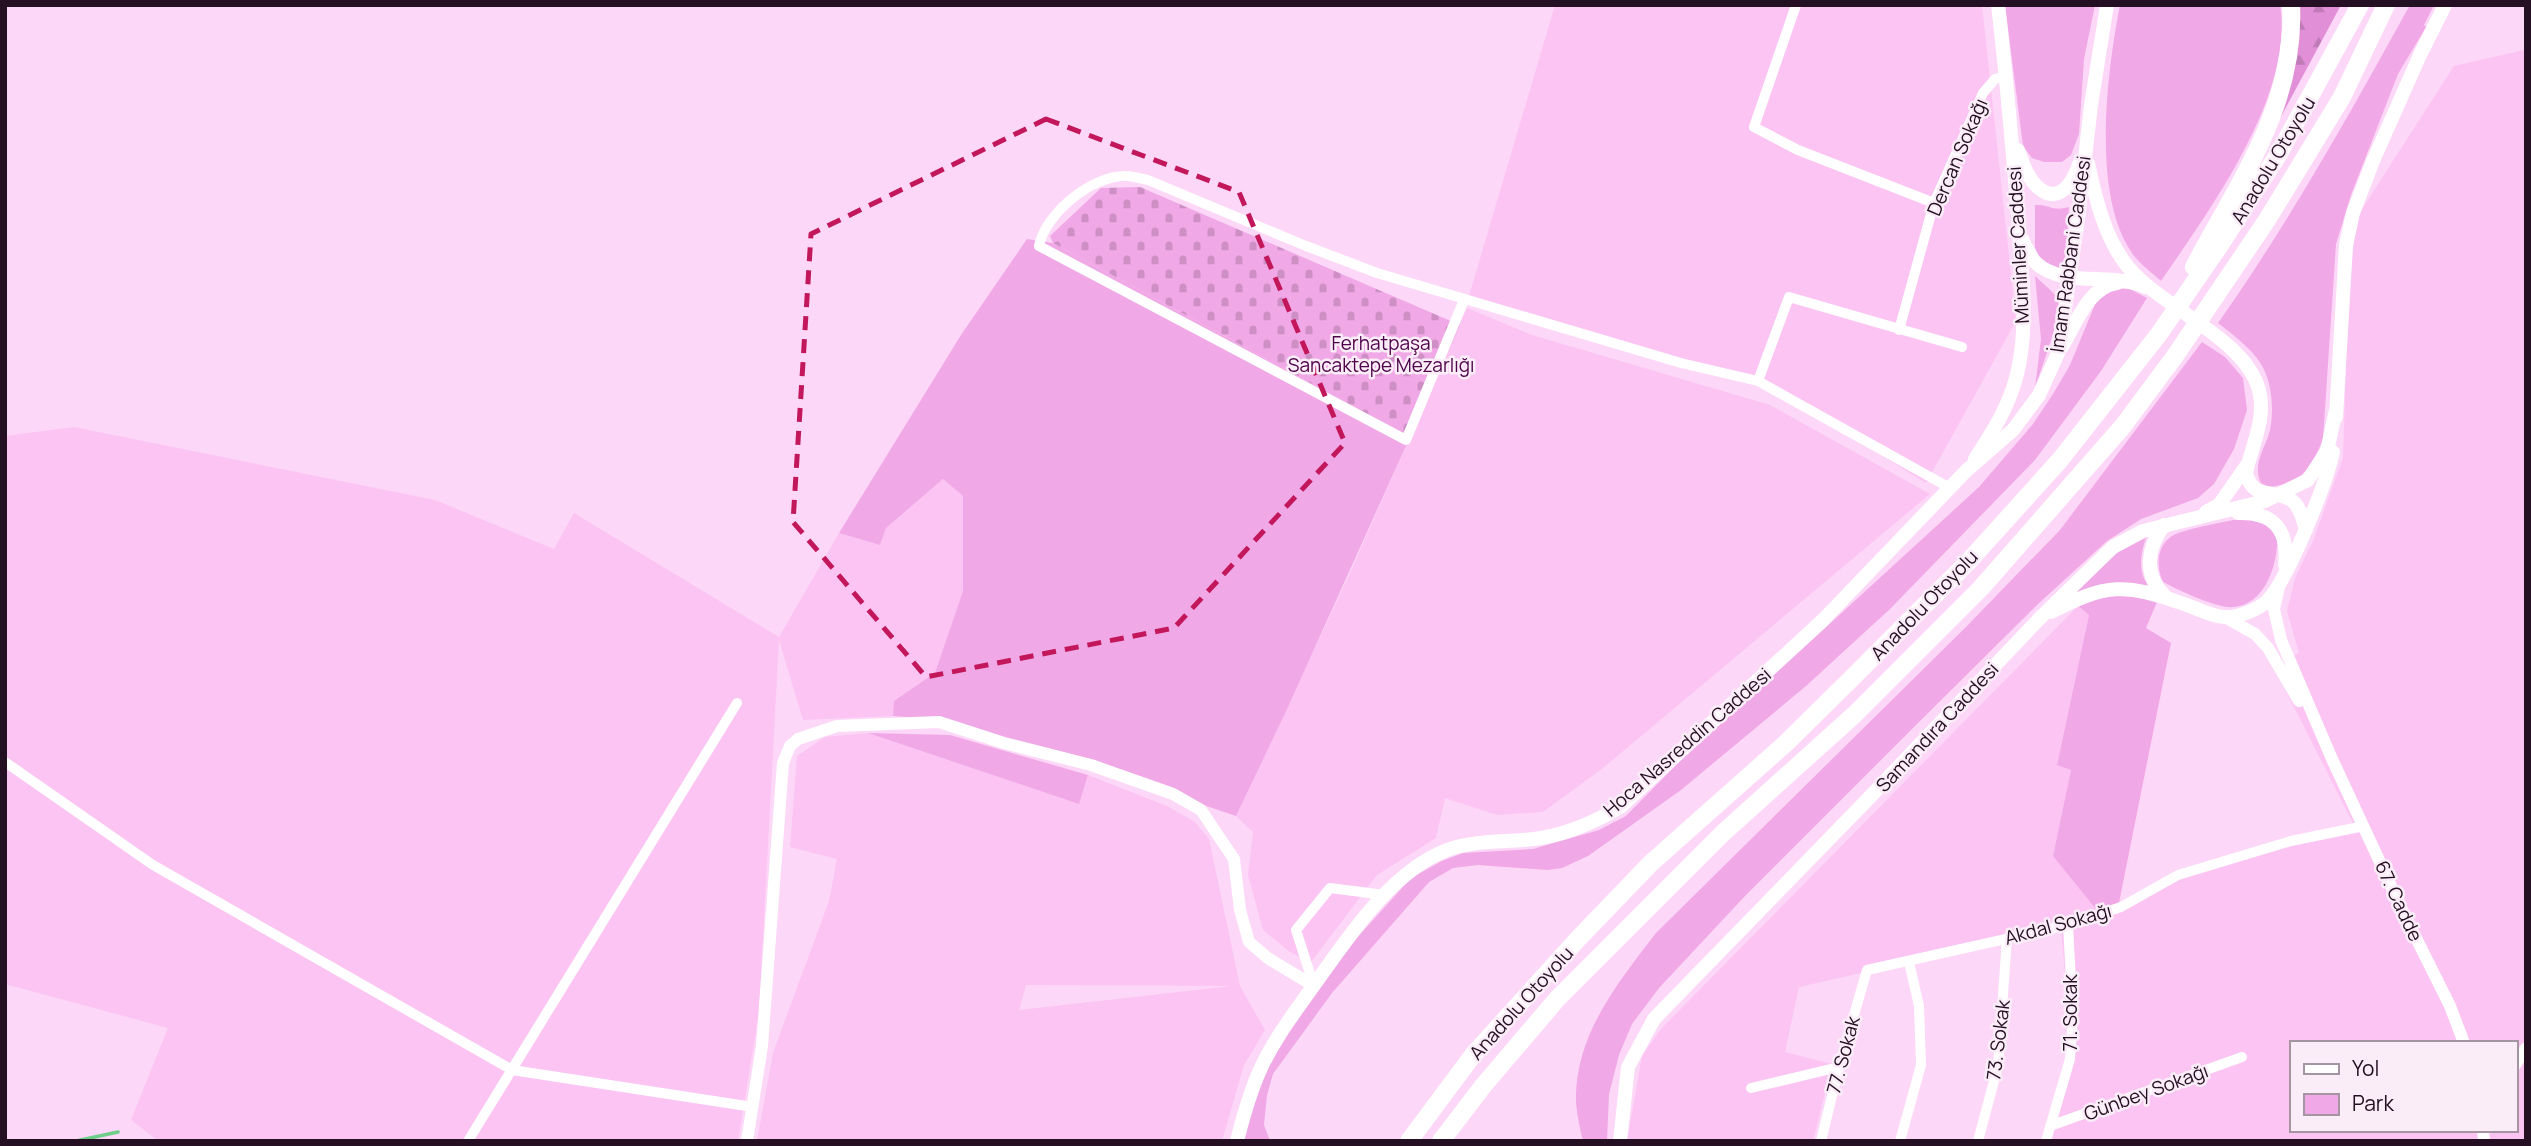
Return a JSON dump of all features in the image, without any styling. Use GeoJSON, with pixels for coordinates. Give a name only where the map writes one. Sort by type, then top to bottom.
{"type":"FeatureCollection","features":[{"type":"Feature","properties":{"kind":"highway"},"geometry":{"type":"LineString","coordinates":[[2159,334],[2266,135],[2290,54],[2291,5]]}},
{"type":"Feature","properties":{"kind":"highway","name":"Anadolu Otoyolu"},"geometry":{"type":"LineString","coordinates":[[1409,1141],[1473,1055],[1651,863],[1785,744],[1968,562],[2060,460],[2159,334],[2220,245],[2278,155],[2360,5]]}},
{"type":"Feature","properties":{"kind":"highway","name":"Anadolu Otoyolu"},"geometry":{"type":"LineString","coordinates":[[1441,1141],[1483,1086],[1557,999],[1723,833],[1853,715],[1981,587],[2123,426],[2175,356],[2267,220],[2342,97],[2386,5]]}},
{"type":"Feature","properties":{"kind":"highway"},"geometry":{"type":"LineString","coordinates":[[2342,97],[2395,5]]}},
{"type":"Feature","properties":{"kind":"main road","name":"Müminler Caddesi"},"geometry":{"type":"LineString","coordinates":[[1966,471],[2008,404],[2021,352],[2019,234],[1998,5]]}},
{"type":"Feature","properties":{"kind":"main road","name":"İmam Rabbani Caddesi"},"geometry":{"type":"LineString","coordinates":[[1966,471],[2001,443],[2026,414],[2039,395],[2059,351],[2080,211],[2085,146],[2107,5]]}},
{"type":"Feature","properties":{"kind":"main road"},"geometry":{"type":"LineString","coordinates":[[2040,618],[2083,595],[2117,588],[2133,589],[2167,598],[2225,617],[2244,613],[2265,603],[2306,530],[2329,470],[2333,452],[2346,245],[2353,213],[2420,55],[2446,5]]}},
{"type":"Feature","properties":{"kind":"main road"},"geometry":{"type":"LineString","coordinates":[[2012,137],[2028,174],[2041,191],[2052,194],[2066,189],[2073,182],[2085,146]]}},
{"type":"Feature","properties":{"kind":"main road"},"geometry":{"type":"LineString","coordinates":[[2085,146],[2104,222],[2113,245],[2128,268],[2152,290],[2243,358],[2254,375],[2260,394],[2259,426],[2246,473],[2249,483],[2255,489],[2294,502],[2306,530]]}},
{"type":"Feature","properties":{"kind":"main road"},"geometry":{"type":"LineString","coordinates":[[2019,234],[2037,264],[2046,270],[2070,276],[2128,281],[2152,290]]}},
{"type":"Feature","properties":{"kind":"main road"},"geometry":{"type":"LineString","coordinates":[[2059,351],[2098,290],[2108,284],[2128,281]]}},
{"type":"Feature","properties":{"kind":"main road","name":"Samandıra Caddesi"},"geometry":{"type":"LineString","coordinates":[[1620,1141],[1628,1067],[1654,1019],[2040,618],[2113,547],[2144,531],[2265,501],[2308,480],[2327,451],[2336,410]]}},
{"type":"Feature","properties":{"kind":"main road"},"geometry":{"type":"LineString","coordinates":[[2197,518],[2219,505],[2248,463]]}},
{"type":"Feature","properties":{"kind":"main road","name":"Hoca Nasreddin Caddesi"},"geometry":{"type":"LineString","coordinates":[[1237,1141],[1259,1071],[1282,1031],[1369,911],[1385,895],[1419,866],[1446,850],[1552,835],[1596,822],[1619,807],[1823,620],[1966,471]]}},
{"type":"Feature","properties":{"kind":"main road"},"geometry":{"type":"LineString","coordinates":[[2226,511],[2251,512],[2276,524],[2284,540],[2286,552],[2284,573]]}},
{"type":"Feature","properties":{"kind":"main road"},"geometry":{"type":"LineString","coordinates":[[2164,526],[2151,548],[2150,571],[2155,587],[2167,598]]}},
{"type":"Feature","properties":{"kind":"street"},"geometry":{"type":"LineString","coordinates":[[1796,5],[1754,127],[1798,150],[1934,203]]}},
{"type":"Feature","properties":{"kind":"street","name":"Dercan Sokağı"},"geometry":{"type":"LineString","coordinates":[[1899,330],[1934,203],[1983,93],[1995,79],[2006,76]]}},
{"type":"Feature","properties":{"kind":"street"},"geometry":{"type":"LineString","coordinates":[[1464,300],[1406,440],[1039,246],[1041,233],[1056,214],[1079,193],[1102,180],[1125,176],[1148,180],[1377,273],[1681,363],[1758,381],[1950,488]]}},
{"type":"Feature","properties":{"kind":"street"},"geometry":{"type":"LineString","coordinates":[[1758,381],[1789,297],[1962,347]]}},
{"type":"Feature","properties":{"kind":"street","name":"67. Cadde"},"geometry":{"type":"LineString","coordinates":[[2284,573],[2274,609],[2276,625],[2332,759],[2450,1006],[2463,1041]]}},
{"type":"Feature","properties":{"kind":"street","name":"67. Cadde"},"geometry":{"type":"LineString","coordinates":[[2225,617],[2255,634],[2267,648],[2332,759]]}},
{"type":"Feature","properties":{"kind":"street"},"geometry":{"type":"LineString","coordinates":[[468,1141],[737,703]]}},
{"type":"Feature","properties":{"kind":"street"},"geometry":{"type":"LineString","coordinates":[[747,1141],[766,1008],[783,763],[790,746],[798,739],[837,726],[939,722],[1004,743],[1091,765],[1173,794],[1201,810],[1234,859],[1240,910],[1249,942],[1269,959],[1314,986]]}},
{"type":"Feature","properties":{"kind":"street"},"geometry":{"type":"LineString","coordinates":[[5,762],[153,865],[512,1070],[753,1107]]}},
{"type":"Feature","properties":{"kind":"street","name":"Akdal Sokağı"},"geometry":{"type":"LineString","coordinates":[[1867,970],[2068,925],[2121,907],[2178,875],[2291,841],[2364,826]]}},
{"type":"Feature","properties":{"kind":"street"},"geometry":{"type":"LineString","coordinates":[[1314,986],[1296,930],[1330,888],[1385,895]]}},
{"type":"Feature","properties":{"kind":"street","name":"71. Sokak"},"geometry":{"type":"LineString","coordinates":[[2046,1141],[2070,1059],[2073,1018],[2068,925]]}},
{"type":"Feature","properties":{"kind":"street","name":"73. Sokak"},"geometry":{"type":"LineString","coordinates":[[1978,1141],[1998,1066],[2007,938]]}},
{"type":"Feature","properties":{"kind":"street"},"geometry":{"type":"LineString","coordinates":[[1900,1141],[1921,1065],[1919,1006],[1909,962]]}},
{"type":"Feature","properties":{"kind":"street","name":"77. Sokak"},"geometry":{"type":"LineString","coordinates":[[1821,1141],[1867,970]]}},
{"type":"Feature","properties":{"kind":"street","name":"Günbey Sokağı"},"geometry":{"type":"LineString","coordinates":[[2050,1126],[2242,1057]]}},
{"type":"Feature","properties":{"kind":"street"},"geometry":{"type":"LineString","coordinates":[[1751,1088],[1839,1067]]}},
{"type":"Feature","properties":{"kind":"highlighted area"},"geometry":{"type":"Polygon","coordinates":[[[1046,119],[1239,192],[1345,443],[1174,628],[926,677],[793,522],[811,234],[1046,119]]]}},
{"type":"Feature","properties":{"kind":"shaded area"},"geometry":{"type":"Polygon","coordinates":[[[1555,5],[1982,5],[2016,321],[1926,483],[1775,390],[1469,296],[1555,5]]]}},
{"type":"Feature","properties":{"kind":"shaded area"},"geometry":{"type":"Polygon","coordinates":[[[2524,50],[2526,1141],[2041,1141],[2066,1059],[2069,1020],[2061,928],[1799,987],[1785,1052],[1832,1064],[1813,1141],[1627,1141],[1642,1056],[1661,1029],[2078,606],[2089,615],[2057,764],[2071,770],[2053,856],[2119,903],[2288,837],[2353,823],[2273,666],[2299,653],[2287,611],[2295,578],[2313,541],[2343,458],[2348,295],[2357,217],[2454,66],[2524,50]]]}},
{"type":"Feature","properties":{"kind":"shaded area"},"geometry":{"type":"Polygon","coordinates":[[[1467,308],[1532,335],[1770,405],[1930,494],[1603,768],[1543,812],[1497,815],[1445,798],[1436,838],[1377,875],[1311,962],[1290,952],[1263,930],[1248,875],[1253,832],[1236,816],[1350,573],[1467,308]]]}},
{"type":"Feature","properties":{"kind":"shaded area"},"geometry":{"type":"Polygon","coordinates":[[[74,427],[435,500],[554,549],[574,513],[779,637],[839,533],[880,545],[886,528],[943,479],[963,496],[963,591],[935,674],[894,701],[893,716],[803,720],[779,640],[759,1013],[738,1141],[158,1141],[131,1120],[168,1028],[5,984],[5,436],[74,427]]]}},
{"type":"Feature","properties":{"kind":"shaded area"},"geometry":{"type":"Polygon","coordinates":[[[868,733],[1079,804],[1088,775],[1167,806],[1195,822],[1209,839],[1240,986],[1265,1030],[1244,1065],[1222,1141],[757,1141],[773,1053],[829,901],[837,859],[790,847],[797,756],[825,737],[868,733]],[[1026,985],[1019,1010],[1232,986],[1026,985]]]}},
{"type":"Feature","properties":{"kind":"green space"},"geometry":{"type":"Polygon","coordinates":[[[2005,5],[2095,5],[2084,59],[2079,134],[2071,155],[2062,162],[2044,162],[2032,158],[2023,146],[2005,5]]]}},
{"type":"Feature","properties":{"kind":"green space"},"geometry":{"type":"Polygon","coordinates":[[[2120,5],[2280,5],[2281,40],[2274,76],[2262,113],[2224,186],[2161,281],[2140,263],[2130,250],[2118,225],[2111,196],[2107,164],[2107,96],[2120,5]]]}},
{"type":"Feature","properties":{"kind":"green space"},"geometry":{"type":"Polygon","coordinates":[[[2299,5],[2341,5],[2277,124],[2294,69],[2299,39],[2299,5]]]}},
{"type":"Feature","properties":{"kind":"green space"},"geometry":{"type":"Polygon","coordinates":[[[2410,5],[2434,5],[2424,25],[2426,27],[2398,74],[2351,195],[2336,244],[2323,439],[2310,466],[2298,478],[2269,487],[2261,483],[2258,472],[2272,419],[2268,380],[2252,352],[2218,323],[2295,206],[2410,5]]]}},
{"type":"Feature","properties":{"kind":"green space","name":"Ferhatpaşa Sancaktepe Mezarlığı"},"geometry":{"type":"Polygon","coordinates":[[[1140,187],[1460,325],[1410,437],[1053,243],[1050,236],[1101,188],[1140,187]]]}},
{"type":"Feature","properties":{"kind":"green space"},"geometry":{"type":"Polygon","coordinates":[[[2035,205],[2058,209],[2069,207],[2065,271],[2040,260],[2035,247],[2035,205]]]}},
{"type":"Feature","properties":{"kind":"green space"},"geometry":{"type":"Polygon","coordinates":[[[1027,239],[1053,243],[1410,437],[1236,816],[955,721],[893,716],[894,701],[935,673],[963,591],[963,496],[943,479],[886,528],[880,545],[839,533],[961,335],[1027,239]]]}},
{"type":"Feature","properties":{"kind":"green space"},"geometry":{"type":"Polygon","coordinates":[[[2035,276],[2058,298],[2059,307],[2035,388],[2041,339],[2035,276]]]}},
{"type":"Feature","properties":{"kind":"green space"},"geometry":{"type":"Polygon","coordinates":[[[2130,289],[2147,298],[2101,371],[2035,460],[1890,609],[1806,686],[1681,790],[1588,856],[1562,868],[1548,870],[1478,865],[1453,868],[1429,882],[1332,993],[1273,1074],[1267,1095],[1264,1125],[1270,1141],[1242,1141],[1264,1074],[1286,1035],[1355,940],[1411,878],[1463,853],[1533,849],[1599,830],[1626,816],[1680,761],[1979,487],[2033,424],[2053,394],[2070,365],[2096,302],[2104,292],[2130,289]]]}},
{"type":"Feature","properties":{"kind":"green space"},"geometry":{"type":"Polygon","coordinates":[[[2202,342],[2225,357],[2243,378],[2247,410],[2234,449],[2214,484],[2198,498],[2141,519],[2107,541],[2038,604],[1745,896],[1659,988],[1632,1024],[1619,1055],[1609,1094],[1607,1141],[1583,1141],[1576,1103],[1582,1055],[1590,1033],[1613,992],[1656,933],[1967,626],[2060,530],[2202,342]]]}},
{"type":"Feature","properties":{"kind":"green space"},"geometry":{"type":"Polygon","coordinates":[[[2249,517],[2258,519],[2277,534],[2273,568],[2263,589],[2255,598],[2245,604],[2227,607],[2198,598],[2163,582],[2159,570],[2160,551],[2172,536],[2249,517]]]}},
{"type":"Feature","properties":{"kind":"green space"},"geometry":{"type":"Polygon","coordinates":[[[2147,535],[2141,569],[2150,588],[2106,584],[2087,590],[2065,602],[2117,552],[2147,535]]]}},
{"type":"Feature","properties":{"kind":"green space"},"geometry":{"type":"Polygon","coordinates":[[[2135,595],[2157,602],[2146,628],[2171,643],[2119,903],[2096,909],[2053,856],[2071,770],[2057,765],[2089,615],[2078,606],[2100,596],[2135,595]]]}},
{"type":"Feature","properties":{"kind":"green space"},"geometry":{"type":"Polygon","coordinates":[[[868,733],[950,735],[1088,775],[1079,804],[868,733]]]}},
{"type":"Feature","properties":{"kind":"waterway"},"geometry":{"type":"LineString","coordinates":[[76,1141],[118,1132]]}}]}
